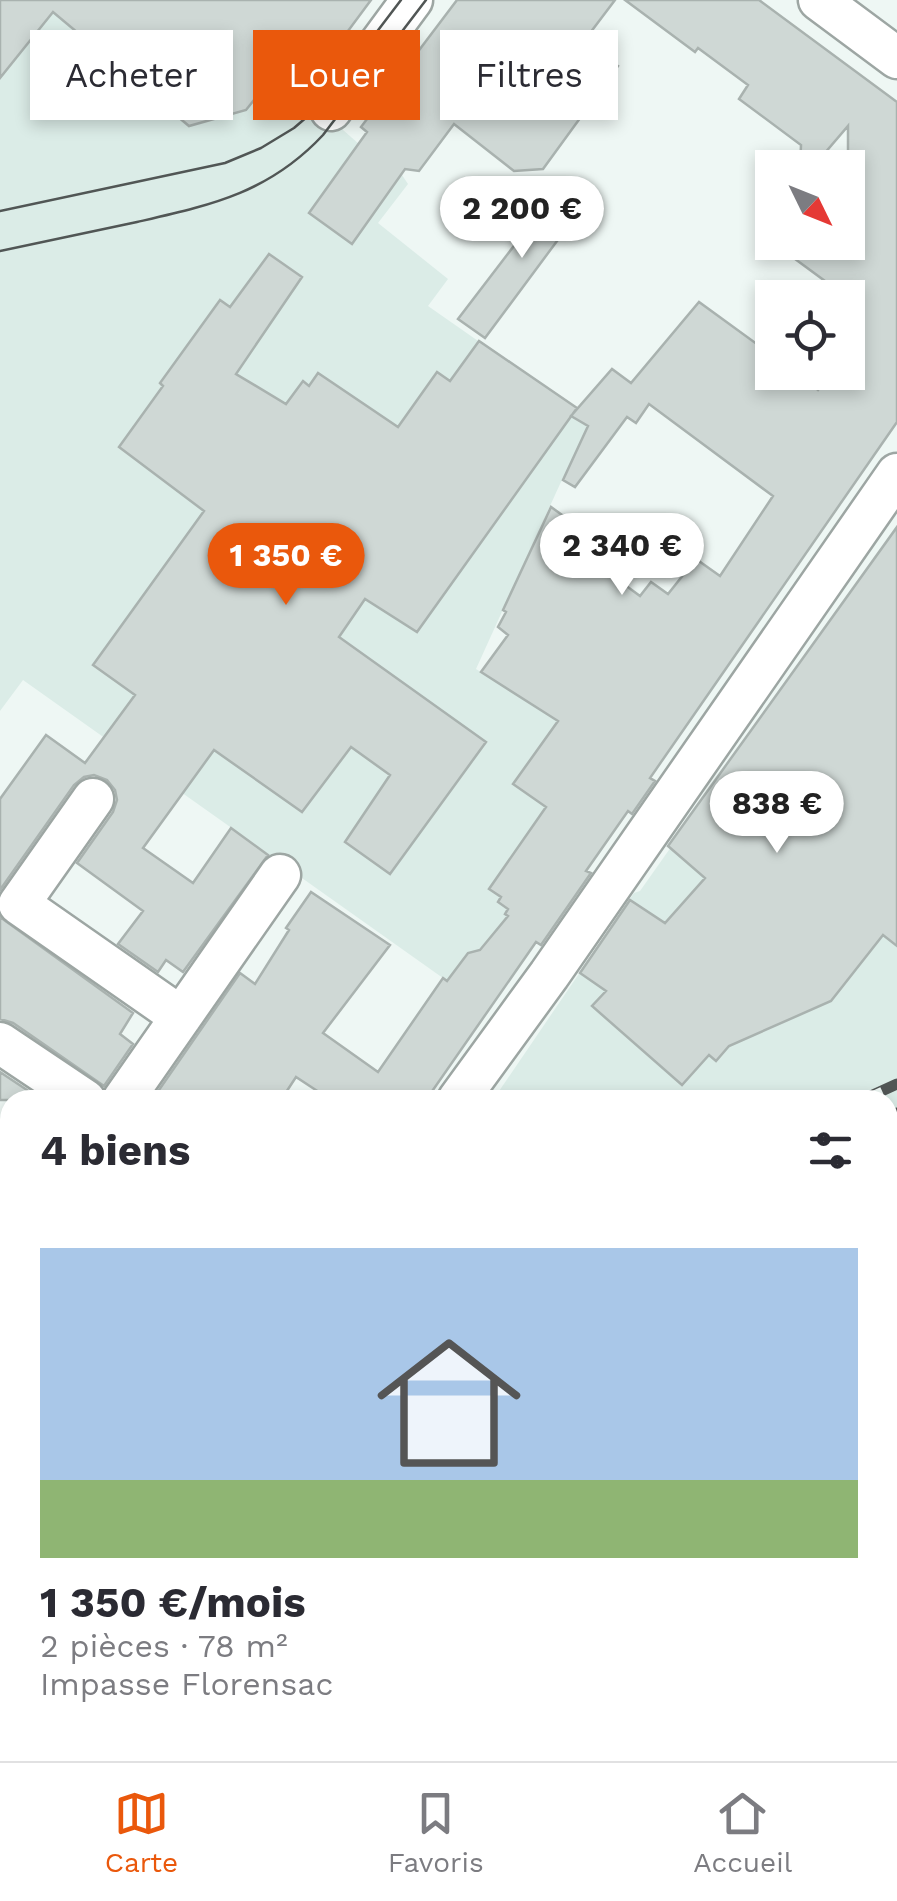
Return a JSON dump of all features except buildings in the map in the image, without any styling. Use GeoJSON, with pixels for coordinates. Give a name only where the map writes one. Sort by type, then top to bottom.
{"type":"FeatureCollection","features":[{"type":"Feature","properties":{"kind":"street"},"geometry":{"type":"LineString","coordinates":[[390,30],[412,0]]}},
{"type":"Feature","properties":{"kind":"street"},"geometry":{"type":"LineString","coordinates":[[819,0],[897,58]]}},
{"type":"Feature","properties":{"kind":"street"},"geometry":{"type":"LineString","coordinates":[[465,1090],[897,474]]}},
{"type":"Feature","properties":{"kind":"street"},"geometry":{"type":"LineString","coordinates":[[93,799],[19,904],[181,1016]]}},
{"type":"Feature","properties":{"kind":"street"},"geometry":{"type":"LineString","coordinates":[[130,1090],[280,875]]}},
{"type":"Feature","properties":{"kind":"street"},"geometry":{"type":"LineString","coordinates":[[0,1043],[70,1090]]}},
{"type":"Feature","properties":{"kind":"shaded area"},"geometry":{"type":"Polygon","coordinates":[[[0,0],[213,0],[253,45],[253,120],[332,120],[402,175],[408,184],[378,223],[448,279],[428,306],[593,421],[476,669],[651,779],[488,1010],[23,680],[0,711],[0,0]]]}},
{"type":"Feature","properties":{"kind":"shaded area"},"geometry":{"type":"Polygon","coordinates":[[[897,527],[897,1090],[500,1090],[634,893],[640,891],[897,527]]]}},
{"type":"Feature","properties":{"kind":"tram line"},"geometry":{"type":"LineString","coordinates":[[0,211],[225,163],[261,148],[294,128],[322,104],[401,0]]}},
{"type":"Feature","properties":{"kind":"tram line"},"geometry":{"type":"LineString","coordinates":[[0,251],[190,209],[260,184],[303,155],[323,135],[426,0]]}},
{"type":"Feature","properties":{"kind":"railway"},"geometry":{"type":"LineString","coordinates":[[884,1090],[897,1084]]}}]}
